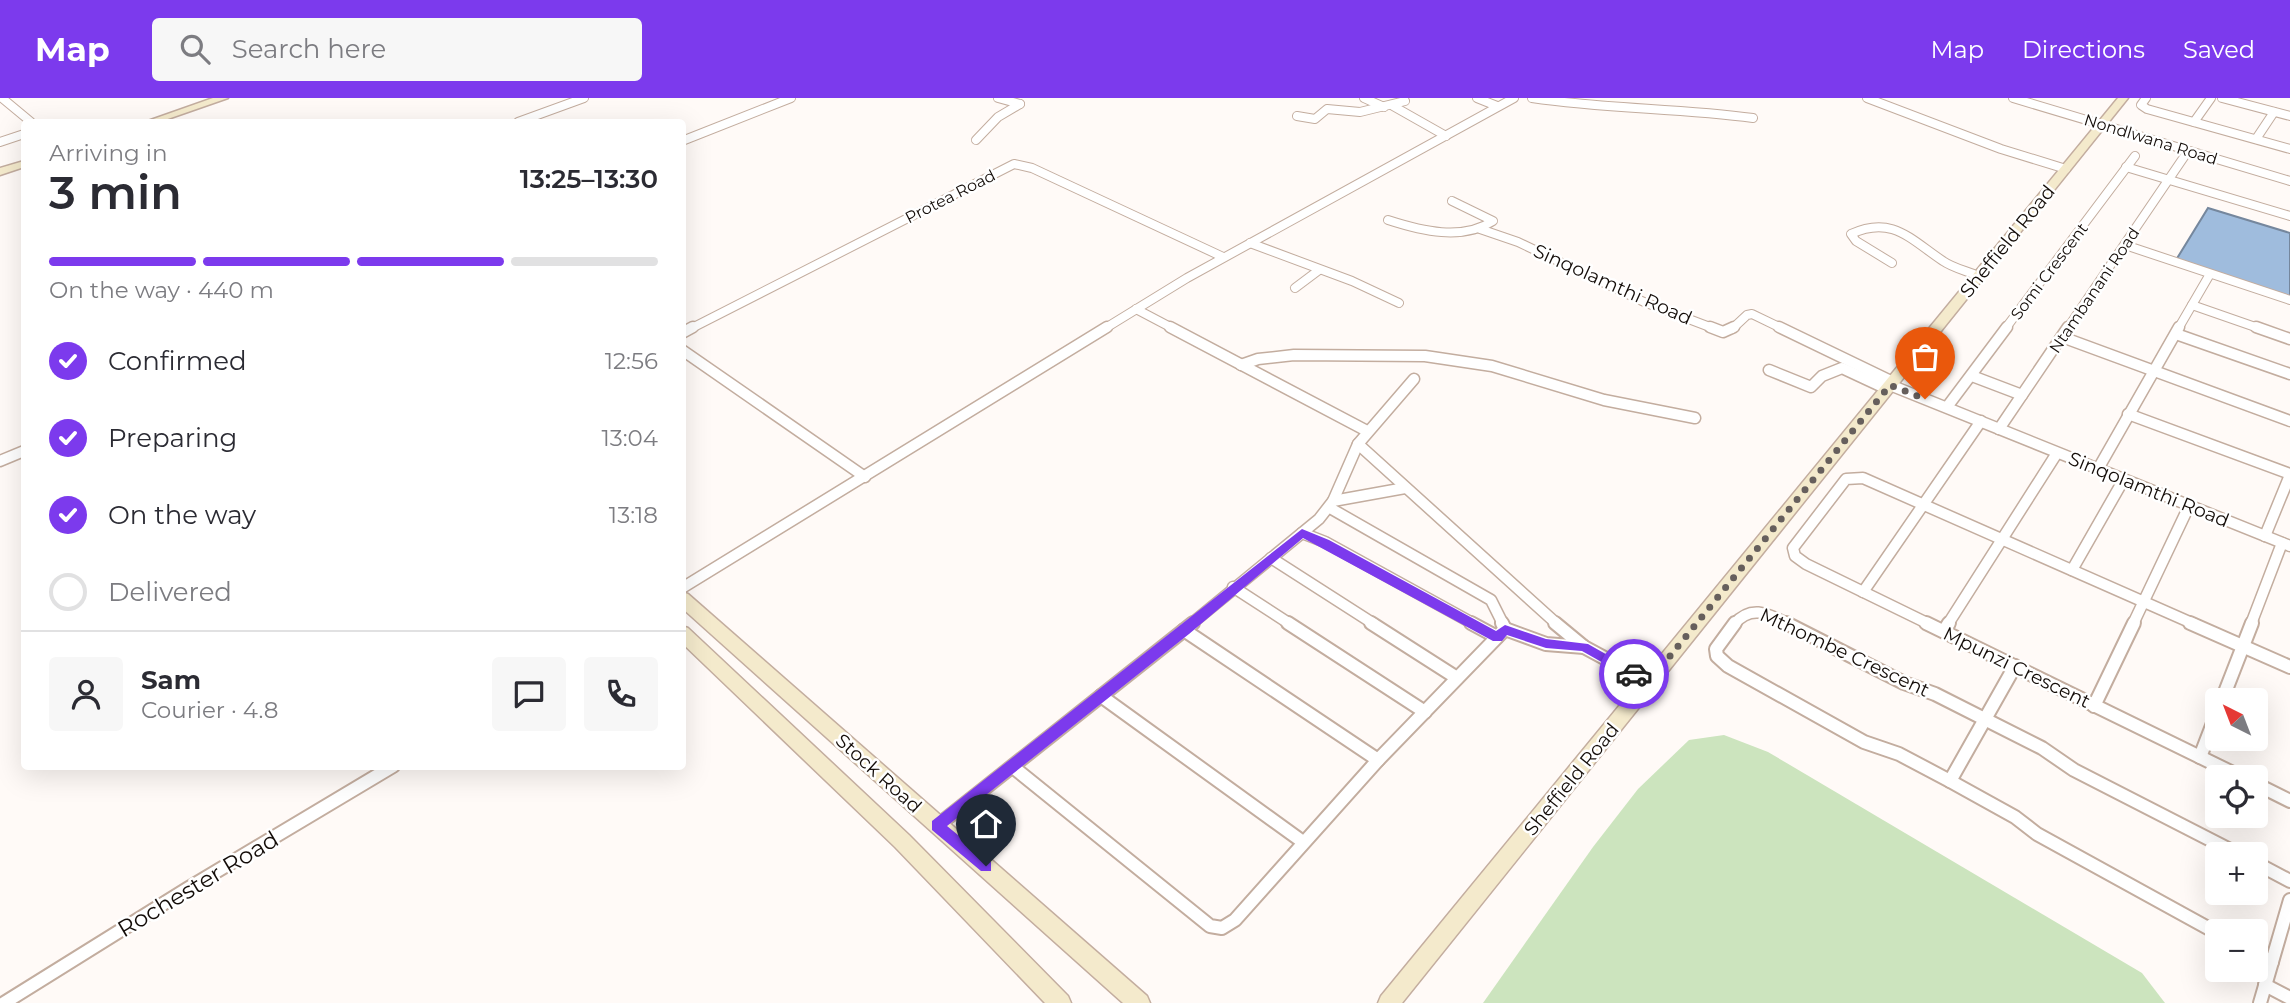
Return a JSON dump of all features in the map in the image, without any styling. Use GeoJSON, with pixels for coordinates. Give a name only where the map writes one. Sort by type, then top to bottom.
{"type":"FeatureCollection","features":[{"type":"Feature","properties":{"kind":"street"},"geometry":{"type":"LineString","coordinates":[[2,98],[27,119]]}},
{"type":"Feature","properties":{"kind":"street"},"geometry":{"type":"LineString","coordinates":[[159,119],[223,98]]}},
{"type":"Feature","properties":{"kind":"street"},"geometry":{"type":"LineString","coordinates":[[526,119],[584,98]]}},
{"type":"Feature","properties":{"kind":"street"},"geometry":{"type":"LineString","coordinates":[[770,98],[779,101]]}},
{"type":"Feature","properties":{"kind":"street"},"geometry":{"type":"LineString","coordinates":[[686,139],[791,98]]}},
{"type":"Feature","properties":{"kind":"street"},"geometry":{"type":"LineString","coordinates":[[976,140],[998,117],[1020,104],[998,98]]}},
{"type":"Feature","properties":{"kind":"street"},"geometry":{"type":"LineString","coordinates":[[1364,98],[1384,107]]}},
{"type":"Feature","properties":{"kind":"street"},"geometry":{"type":"LineString","coordinates":[[1477,98],[1497,107]]}},
{"type":"Feature","properties":{"kind":"street"},"geometry":{"type":"LineString","coordinates":[[686,586],[1223,257],[1514,98]]}},
{"type":"Feature","properties":{"kind":"street"},"geometry":{"type":"LineString","coordinates":[[1532,98],[1703,111],[1753,118]]}},
{"type":"Feature","properties":{"kind":"street"},"geometry":{"type":"LineString","coordinates":[[1867,98],[2001,149],[2066,169]]}},
{"type":"Feature","properties":{"kind":"street","name":"Nondlwana Road"},"geometry":{"type":"LineString","coordinates":[[2013,98],[2290,181]]}},
{"type":"Feature","properties":{"kind":"street","name":"Sheffield Road"},"geometry":{"type":"LineString","coordinates":[[1389,1003],[2123,98]]}},
{"type":"Feature","properties":{"kind":"street"},"geometry":{"type":"LineString","coordinates":[[2146,98],[2141,105],[2144,107],[2290,149]]}},
{"type":"Feature","properties":{"kind":"street"},"geometry":{"type":"LineString","coordinates":[[2194,122],[2211,98]]}},
{"type":"Feature","properties":{"kind":"street"},"geometry":{"type":"LineString","coordinates":[[2222,98],[2290,116]]}},
{"type":"Feature","properties":{"kind":"street"},"geometry":{"type":"LineString","coordinates":[[1297,116],[1315,119],[1330,109],[1360,113],[1405,101]]}},
{"type":"Feature","properties":{"kind":"street"},"geometry":{"type":"LineString","coordinates":[[1393,106],[1446,136]]}},
{"type":"Feature","properties":{"kind":"street"},"geometry":{"type":"LineString","coordinates":[[2256,139],[2274,112]]}},
{"type":"Feature","properties":{"kind":"street"},"geometry":{"type":"LineString","coordinates":[[0,142],[21,135]]}},
{"type":"Feature","properties":{"kind":"street","name":"Ntambanani Road"},"geometry":{"type":"LineString","coordinates":[[1999,429],[2189,151]]}},
{"type":"Feature","properties":{"kind":"street","name":"Somi Crescent"},"geometry":{"type":"LineString","coordinates":[[1947,407],[2135,156]]}},
{"type":"Feature","properties":{"kind":"street","name":"Protea Road"},"geometry":{"type":"LineString","coordinates":[[686,331],[1014,164],[1032,168],[1223,257]]}},
{"type":"Feature","properties":{"kind":"street"},"geometry":{"type":"LineString","coordinates":[[0,172],[21,165]]}},
{"type":"Feature","properties":{"kind":"street"},"geometry":{"type":"LineString","coordinates":[[2126,167],[2290,216]]}},
{"type":"Feature","properties":{"kind":"street"},"geometry":{"type":"LineString","coordinates":[[1452,201],[1492,220],[1480,229]]}},
{"type":"Feature","properties":{"kind":"street","name":"Sinqolamthi Road"},"geometry":{"type":"LineString","coordinates":[[1388,220],[1419,229],[1480,229],[1518,242],[1656,307],[1723,332],[1730,331],[1747,315],[1752,314],[1890,385],[2286,545]]}},
{"type":"Feature","properties":{"kind":"street"},"geometry":{"type":"LineString","coordinates":[[1892,263],[1856,241],[1851,234],[1868,226],[1890,227],[1904,233],[1946,263],[1978,276]]}},
{"type":"Feature","properties":{"kind":"street"},"geometry":{"type":"LineString","coordinates":[[1250,243],[1352,281],[1399,303]]}},
{"type":"Feature","properties":{"kind":"street"},"geometry":{"type":"LineString","coordinates":[[2125,246],[2290,300]]}},
{"type":"Feature","properties":{"kind":"street"},"geometry":{"type":"LineString","coordinates":[[1295,288],[1319,270]]}},
{"type":"Feature","properties":{"kind":"street"},"geometry":{"type":"LineString","coordinates":[[2098,469],[2210,274]]}},
{"type":"Feature","properties":{"kind":"street"},"geometry":{"type":"LineString","coordinates":[[2192,305],[2290,339]]}},
{"type":"Feature","properties":{"kind":"street"},"geometry":{"type":"LineString","coordinates":[[1136,309],[1367,431]]}},
{"type":"Feature","properties":{"kind":"street"},"geometry":{"type":"LineString","coordinates":[[2176,334],[2290,374]]}},
{"type":"Feature","properties":{"kind":"street"},"geometry":{"type":"LineString","coordinates":[[2062,337],[2290,421]]}},
{"type":"Feature","properties":{"kind":"street"},"geometry":{"type":"LineString","coordinates":[[686,353],[865,477]]}},
{"type":"Feature","properties":{"kind":"street"},"geometry":{"type":"LineString","coordinates":[[1241,365],[1258,359],[1294,355],[1424,356],[1492,366],[1604,400],[1695,418]]}},
{"type":"Feature","properties":{"kind":"street"},"geometry":{"type":"LineString","coordinates":[[1769,370],[1811,387],[1822,376],[1842,368],[1890,385]]}},
{"type":"Feature","properties":{"kind":"street"},"geometry":{"type":"LineString","coordinates":[[1972,376],[2022,395]]}},
{"type":"Feature","properties":{"kind":"street"},"geometry":{"type":"LineString","coordinates":[[937,826],[1184,630],[1332,505],[1358,444],[1414,379]]}},
{"type":"Feature","properties":{"kind":"street"},"geometry":{"type":"LineString","coordinates":[[2128,414],[2290,475],[2265,536]]}},
{"type":"Feature","properties":{"kind":"street"},"geometry":{"type":"LineString","coordinates":[[1863,592],[1980,421]]}},
{"type":"Feature","properties":{"kind":"street"},"geometry":{"type":"LineString","coordinates":[[1358,444],[1511,585],[1584,647],[1649,682]]}},
{"type":"Feature","properties":{"kind":"street"},"geometry":{"type":"LineString","coordinates":[[0,461],[21,452]]}},
{"type":"Feature","properties":{"kind":"street"},"geometry":{"type":"LineString","coordinates":[[1944,631],[2057,453]]}},
{"type":"Feature","properties":{"kind":"street","name":"Mpunzi Crescent"},"geometry":{"type":"LineString","coordinates":[[1924,505],[1856,476],[1846,479],[1794,548],[1795,556],[2216,765]]}},
{"type":"Feature","properties":{"kind":"street"},"geometry":{"type":"LineString","coordinates":[[2072,570],[2123,479]]}},
{"type":"Feature","properties":{"kind":"street"},"geometry":{"type":"LineString","coordinates":[[1332,505],[1405,488]]}},
{"type":"Feature","properties":{"kind":"street"},"geometry":{"type":"LineString","coordinates":[[1332,505],[1491,600],[1501,633]]}},
{"type":"Feature","properties":{"kind":"street"},"geometry":{"type":"LineString","coordinates":[[1924,505],[2290,667]]}},
{"type":"Feature","properties":{"kind":"street"},"geometry":{"type":"LineString","coordinates":[[2094,706],[2189,506]]}},
{"type":"Feature","properties":{"kind":"street"},"geometry":{"type":"LineString","coordinates":[[1302,533],[1325,542],[1501,633],[1546,643],[1584,647]]}},
{"type":"Feature","properties":{"kind":"street"},"geometry":{"type":"LineString","coordinates":[[2227,688],[2286,545]]}},
{"type":"Feature","properties":{"kind":"street"},"geometry":{"type":"LineString","coordinates":[[1271,558],[1457,678]]}},
{"type":"Feature","properties":{"kind":"street"},"geometry":{"type":"LineString","coordinates":[[1491,600],[1511,585]]}},
{"type":"Feature","properties":{"kind":"street"},"geometry":{"type":"LineString","coordinates":[[1233,587],[1425,712]]}},
{"type":"Feature","properties":{"kind":"street","name":"Stock Road"},"geometry":{"type":"LineString","coordinates":[[686,602],[1139,1003]]}},
{"type":"Feature","properties":{"kind":"street","name":"Mthombe Crescent"},"geometry":{"type":"LineString","coordinates":[[2205,926],[2037,834],[2015,817],[1950,781],[1899,754],[1864,742],[1728,666],[1717,656],[1716,649],[1745,612],[1754,609],[1765,612],[1904,683],[1935,694],[2042,748],[2074,770],[2215,842]]}},
{"type":"Feature","properties":{"kind":"street"},"geometry":{"type":"LineString","coordinates":[[1184,630],[1378,760]]}},
{"type":"Feature","properties":{"kind":"street"},"geometry":{"type":"LineString","coordinates":[[1013,766],[1216,928],[1222,928],[1235,920],[1378,760],[1501,633]]}},
{"type":"Feature","properties":{"kind":"street","name":"Stock Road"},"geometry":{"type":"LineString","coordinates":[[686,636],[902,841],[1060,1003]]}},
{"type":"Feature","properties":{"kind":"street"},"geometry":{"type":"LineString","coordinates":[[1950,781],[2015,666]]}},
{"type":"Feature","properties":{"kind":"street"},"geometry":{"type":"LineString","coordinates":[[1101,696],[1303,842]]}},
{"type":"Feature","properties":{"kind":"street"},"geometry":{"type":"LineString","coordinates":[[2200,757],[2205,744]]}},
{"type":"Feature","properties":{"kind":"street","name":"Rochester Road"},"geometry":{"type":"LineString","coordinates":[[5,1003],[187,889],[386,770]]}},
{"type":"Feature","properties":{"kind":"street"},"geometry":{"type":"LineString","coordinates":[[2268,790],[2290,800]]}},
{"type":"Feature","properties":{"kind":"street"},"geometry":{"type":"LineString","coordinates":[[2268,869],[2290,881]]}},
{"type":"Feature","properties":{"kind":"street"},"geometry":{"type":"LineString","coordinates":[[2260,1003],[2289,910]]}},
{"type":"Feature","properties":{"kind":"street"},"geometry":{"type":"LineString","coordinates":[[2268,960],[2272,962]]}},
{"type":"Feature","properties":{"kind":"street"},"geometry":{"type":"LineString","coordinates":[[2265,985],[2290,998]]}},
{"type":"Feature","properties":{"kind":"green space"},"geometry":{"type":"Polygon","coordinates":[[[1724,735],[1768,752],[2142,973],[2165,1003],[1483,1003],[1593,847],[1638,789],[1689,740],[1724,735]]]}},
{"type":"Feature","properties":{"kind":"water"},"geometry":{"type":"Polygon","coordinates":[[[2208,208],[2290,233],[2290,297],[2176,260],[2208,208]]]}},
{"type":"Feature","properties":{"kind":"way so far"},"geometry":{"type":"LineString","coordinates":[[1634,674],[1649,682],[1890,385],[1925,399]]}},
{"type":"Feature","properties":{"kind":"route"},"geometry":{"type":"LineString","coordinates":[[986,866],[937,826],[1302,533],[1325,542],[1497,638],[1505,629],[1546,643],[1584,647],[1634,674]]}}]}
